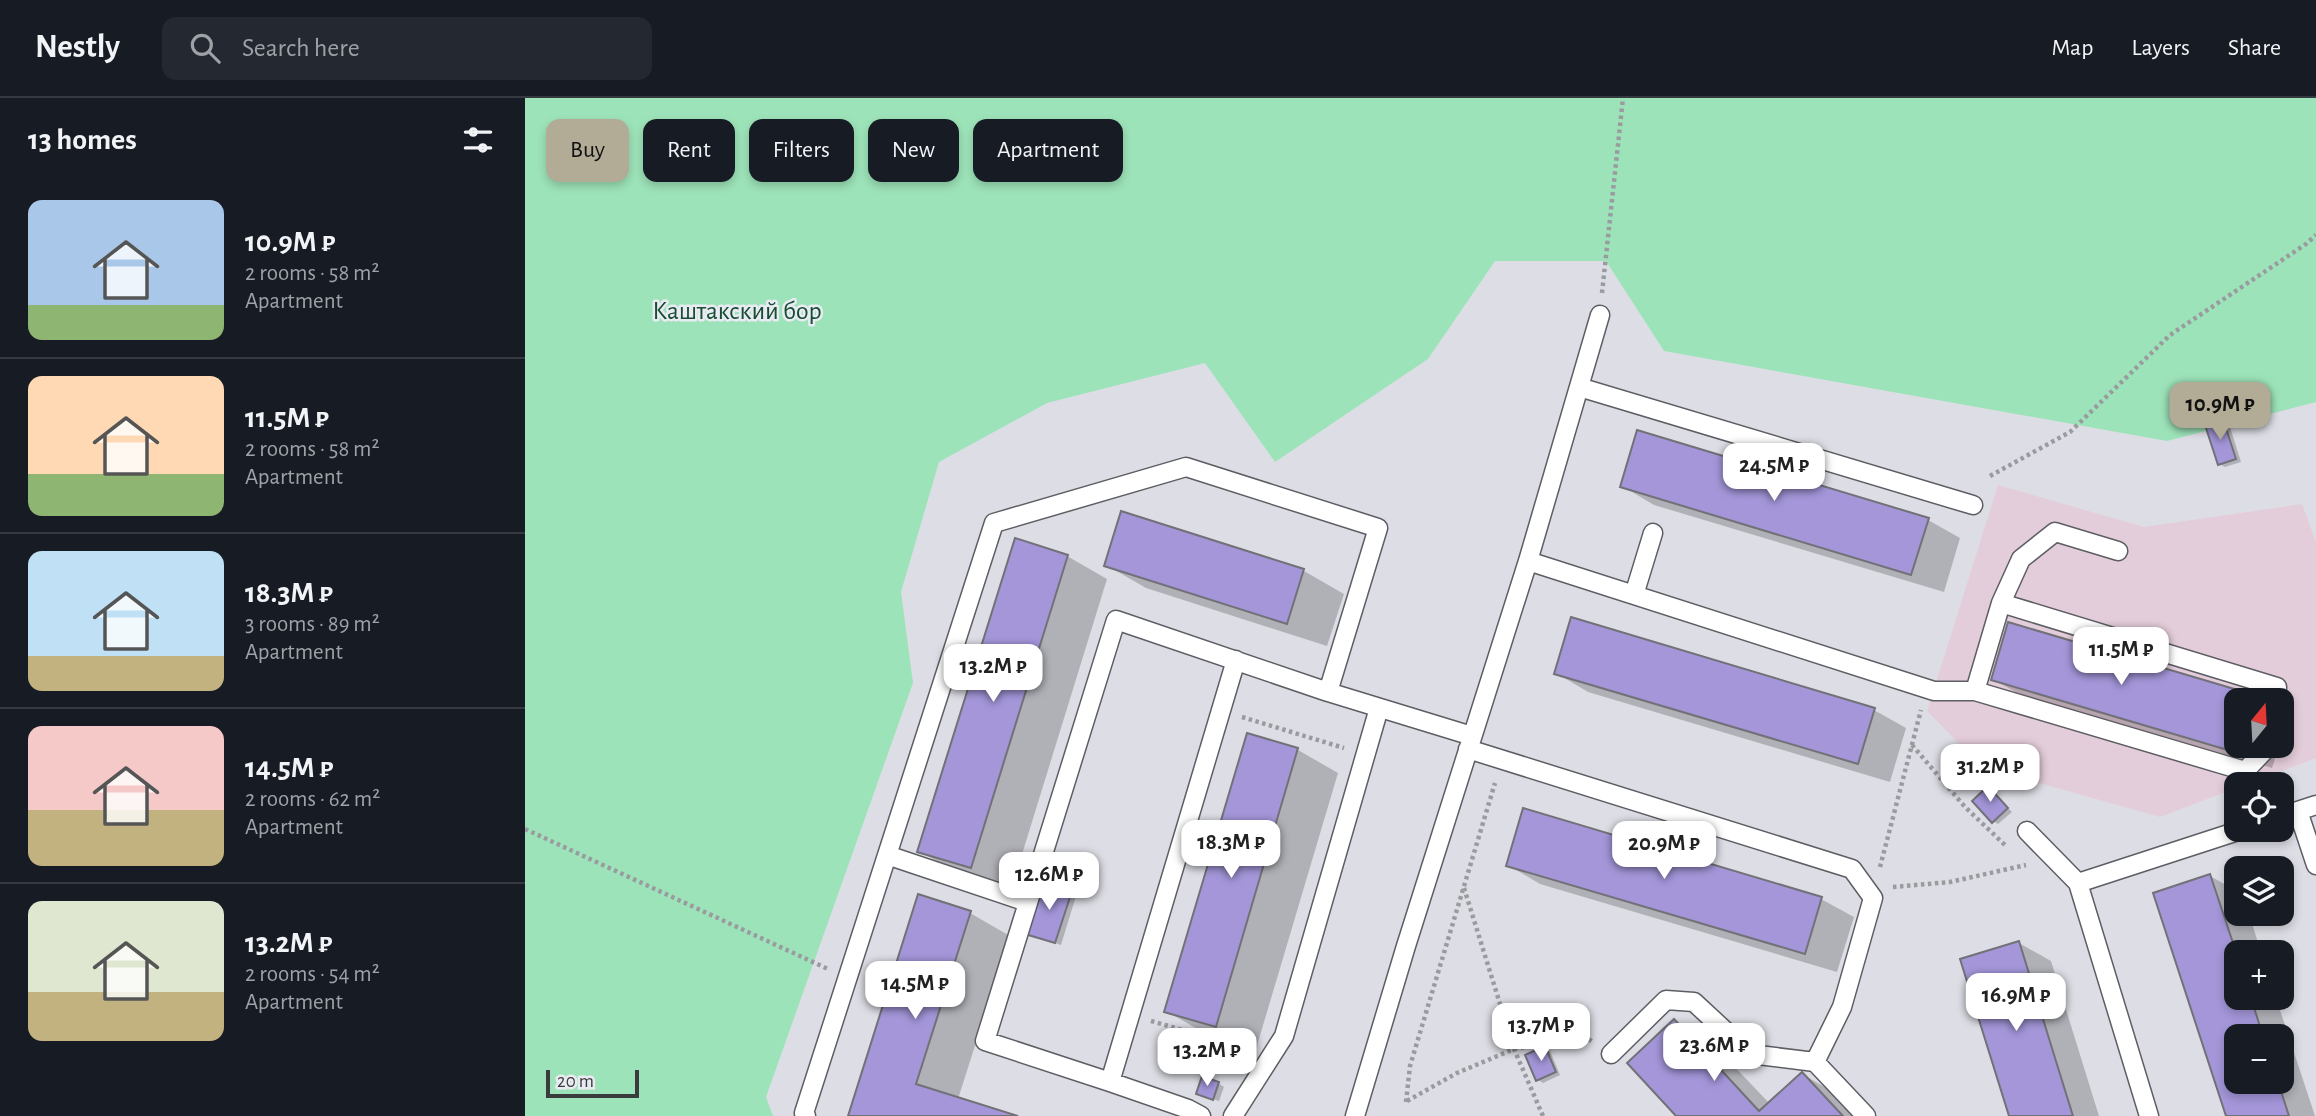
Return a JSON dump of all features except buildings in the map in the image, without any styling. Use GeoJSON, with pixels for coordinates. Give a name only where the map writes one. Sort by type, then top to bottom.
{"type":"FeatureCollection","features":[{"type":"Feature","properties":{"kind":"lane"},"geometry":{"type":"LineString","coordinates":[[1355,1116],[1528,561],[1600,315]]}},
{"type":"Feature","properties":{"kind":"lane"},"geometry":{"type":"LineString","coordinates":[[1579,387],[1973,505]]}},
{"type":"Feature","properties":{"kind":"lane"},"geometry":{"type":"LineString","coordinates":[[806,1116],[804,1113],[994,523],[1186,467],[1378,528],[1328,692]]}},
{"type":"Feature","properties":{"kind":"lane"},"geometry":{"type":"LineString","coordinates":[[1975,691],[2001,603],[2021,559],[2055,532],[2118,551]]}},
{"type":"Feature","properties":{"kind":"lane"},"geometry":{"type":"LineString","coordinates":[[1634,595],[1653,533]]}},
{"type":"Feature","properties":{"kind":"lane"},"geometry":{"type":"LineString","coordinates":[[1528,561],[1934,691],[1975,691],[2245,771],[2257,758]]}},
{"type":"Feature","properties":{"kind":"lane"},"geometry":{"type":"LineString","coordinates":[[2001,603],[2277,688]]}},
{"type":"Feature","properties":{"kind":"lane"},"geometry":{"type":"LineString","coordinates":[[1192,1114],[1110,1082],[985,1041],[1116,621],[1379,708],[1470,743],[1502,760],[1852,869],[1874,893],[1842,1006],[1815,1062]]}},
{"type":"Feature","properties":{"kind":"lane"},"geometry":{"type":"LineString","coordinates":[[1110,1082],[1236,660]]}},
{"type":"Feature","properties":{"kind":"lane"},"geometry":{"type":"LineString","coordinates":[[1233,1116],[1284,1035],[1379,708]]}},
{"type":"Feature","properties":{"kind":"lane"},"geometry":{"type":"LineString","coordinates":[[2294,812],[2316,805]]}},
{"type":"Feature","properties":{"kind":"lane"},"geometry":{"type":"LineString","coordinates":[[2294,821],[2316,865]]}},
{"type":"Feature","properties":{"kind":"lane"},"geometry":{"type":"LineString","coordinates":[[2027,831],[2078,883],[2149,1116]]}},
{"type":"Feature","properties":{"kind":"lane"},"geometry":{"type":"LineString","coordinates":[[2078,883],[2224,836]]}},
{"type":"Feature","properties":{"kind":"lane"},"geometry":{"type":"LineString","coordinates":[[887,855],[1027,902]]}},
{"type":"Feature","properties":{"kind":"lane"},"geometry":{"type":"LineString","coordinates":[[1611,1054],[1666,1000],[1695,1002],[1750,1054],[1815,1062],[1866,1116]]}},
{"type":"Feature","properties":{"kind":"path"},"geometry":{"type":"LineString","coordinates":[[1600,315],[1623,98]]}},
{"type":"Feature","properties":{"kind":"path"},"geometry":{"type":"LineString","coordinates":[[1990,476],[2070,432],[2170,335],[2306,244],[2316,234]]}},
{"type":"Feature","properties":{"kind":"path"},"geometry":{"type":"LineString","coordinates":[[1927,689],[1874,893],[1950,882],[2027,865],[2018,857]]}},
{"type":"Feature","properties":{"kind":"path"},"geometry":{"type":"LineString","coordinates":[[1221,711],[1366,755]]}},
{"type":"Feature","properties":{"kind":"path"},"geometry":{"type":"LineString","coordinates":[[1912,745],[1965,807],[2009,849]]}},
{"type":"Feature","properties":{"kind":"path"},"geometry":{"type":"LineString","coordinates":[[1502,760],[1411,1066],[1406,1102],[1457,1073],[1514,1049],[1584,1036],[1611,1054]]}},
{"type":"Feature","properties":{"kind":"path"},"geometry":{"type":"LineString","coordinates":[[525,829],[848,978]]}},
{"type":"Feature","properties":{"kind":"path"},"geometry":{"type":"LineString","coordinates":[[1464,887],[1514,1049],[1543,1116]]}},
{"type":"Feature","properties":{"kind":"path"},"geometry":{"type":"LineString","coordinates":[[1130,1015],[1272,1055]]}},
{"type":"Feature","properties":{"kind":"shaded area"},"geometry":{"type":"Polygon","coordinates":[[[1998,485],[2144,527],[2302,504],[2316,542],[2316,758],[2279,772],[2224,772],[2224,793],[2160,817],[1982,767],[1927,711],[1998,485]]]}},
{"type":"Feature","properties":{"kind":"green space","name":"Каштакский бор"},"geometry":{"type":"Polygon","coordinates":[[[525,98],[2316,98],[2316,402],[2167,441],[1664,351],[1606,261],[1495,261],[1428,359],[1275,462],[1205,363],[1047,403],[939,462],[901,592],[913,683],[766,1097],[773,1116],[525,1116],[525,98]]]}}]}
